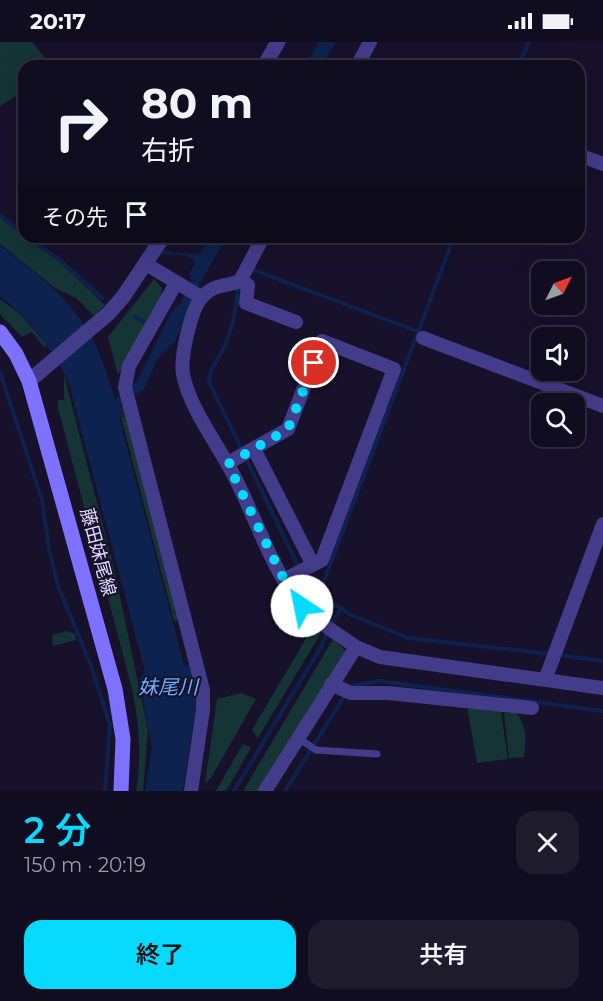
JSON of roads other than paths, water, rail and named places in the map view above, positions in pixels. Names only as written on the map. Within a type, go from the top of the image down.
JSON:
[{"type":"main road","name":"藤田妹尾線","points":[[0,332],[16,354],[29,381],[115,689],[123,739],[121,791]]},
{"type":"street","points":[[268,60],[278,42]]},
{"type":"street","points":[[360,60],[370,42]]},
{"type":"street","points":[[585,157],[603,164]]},
{"type":"street","points":[[29,381],[94,327],[123,297],[159,243]]},
{"type":"street","points":[[191,791],[203,710],[203,690],[124,387],[129,366],[189,291],[222,284],[232,285],[240,281],[260,243]]},
{"type":"street","points":[[146,264],[189,291]]},
{"type":"street","points":[[240,281],[248,285],[246,303],[296,322]]},
{"type":"street","points":[[189,291],[183,374],[196,408],[232,461],[302,606],[356,647],[380,657],[603,688]]},
{"type":"street","points":[[423,338],[603,406]]},
{"type":"street","points":[[232,461],[288,429],[322,341],[394,369],[322,561],[289,577]]},
{"type":"street","points":[[253,450],[311,566]]},
{"type":"street","points":[[545,680],[603,524]]},
{"type":"street","points":[[265,791],[342,689],[356,647]]},
{"type":"street","points":[[342,689],[532,708]]},
{"type":"lane","points":[[303,741],[316,750],[377,754]]},
{"type":"water","points":[[319,42],[336,42],[326,60],[308,60]]},
{"type":"water","name":"妹尾川","points":[[145,243],[149,243],[151,249],[199,255],[206,243],[223,243],[191,300],[175,342],[158,358],[144,389],[120,406],[123,416],[119,417],[184,665],[192,664],[196,707],[183,791],[145,791],[152,748],[139,679],[145,672],[68,380],[39,335],[0,296],[0,245],[41,278],[78,316],[96,346],[115,399],[137,381],[171,313],[181,302],[191,280],[189,274],[196,262],[185,255],[149,254]]},
{"type":"waterway","points":[[522,60],[529,42]]},
{"type":"waterway","points":[[0,215],[18,230]]},
{"type":"waterway","points":[[36,243],[61,261],[102,298]]},
{"type":"waterway","points":[[319,594],[452,243]]},
{"type":"waterway","points":[[254,270],[419,332]]},
{"type":"waterway","points":[[238,290],[230,333],[212,368],[209,382],[299,568]]},
{"type":"waterway","points":[[135,317],[143,321]]},
{"type":"waterway","points":[[0,372],[42,500],[49,549],[58,586],[90,663],[110,725],[105,791]]},
{"type":"waterway","points":[[302,575],[319,594],[351,615],[408,638],[550,654]]},
{"type":"waterway","points":[[330,626],[341,608]]},
{"type":"waterway","points":[[234,791],[321,647],[327,632]]},
{"type":"waterway","points":[[558,655],[603,661]]},
{"type":"waterway","points":[[349,689],[354,685],[380,681],[603,711]]},
{"type":"waterway","points":[[285,791],[345,695]]}]
